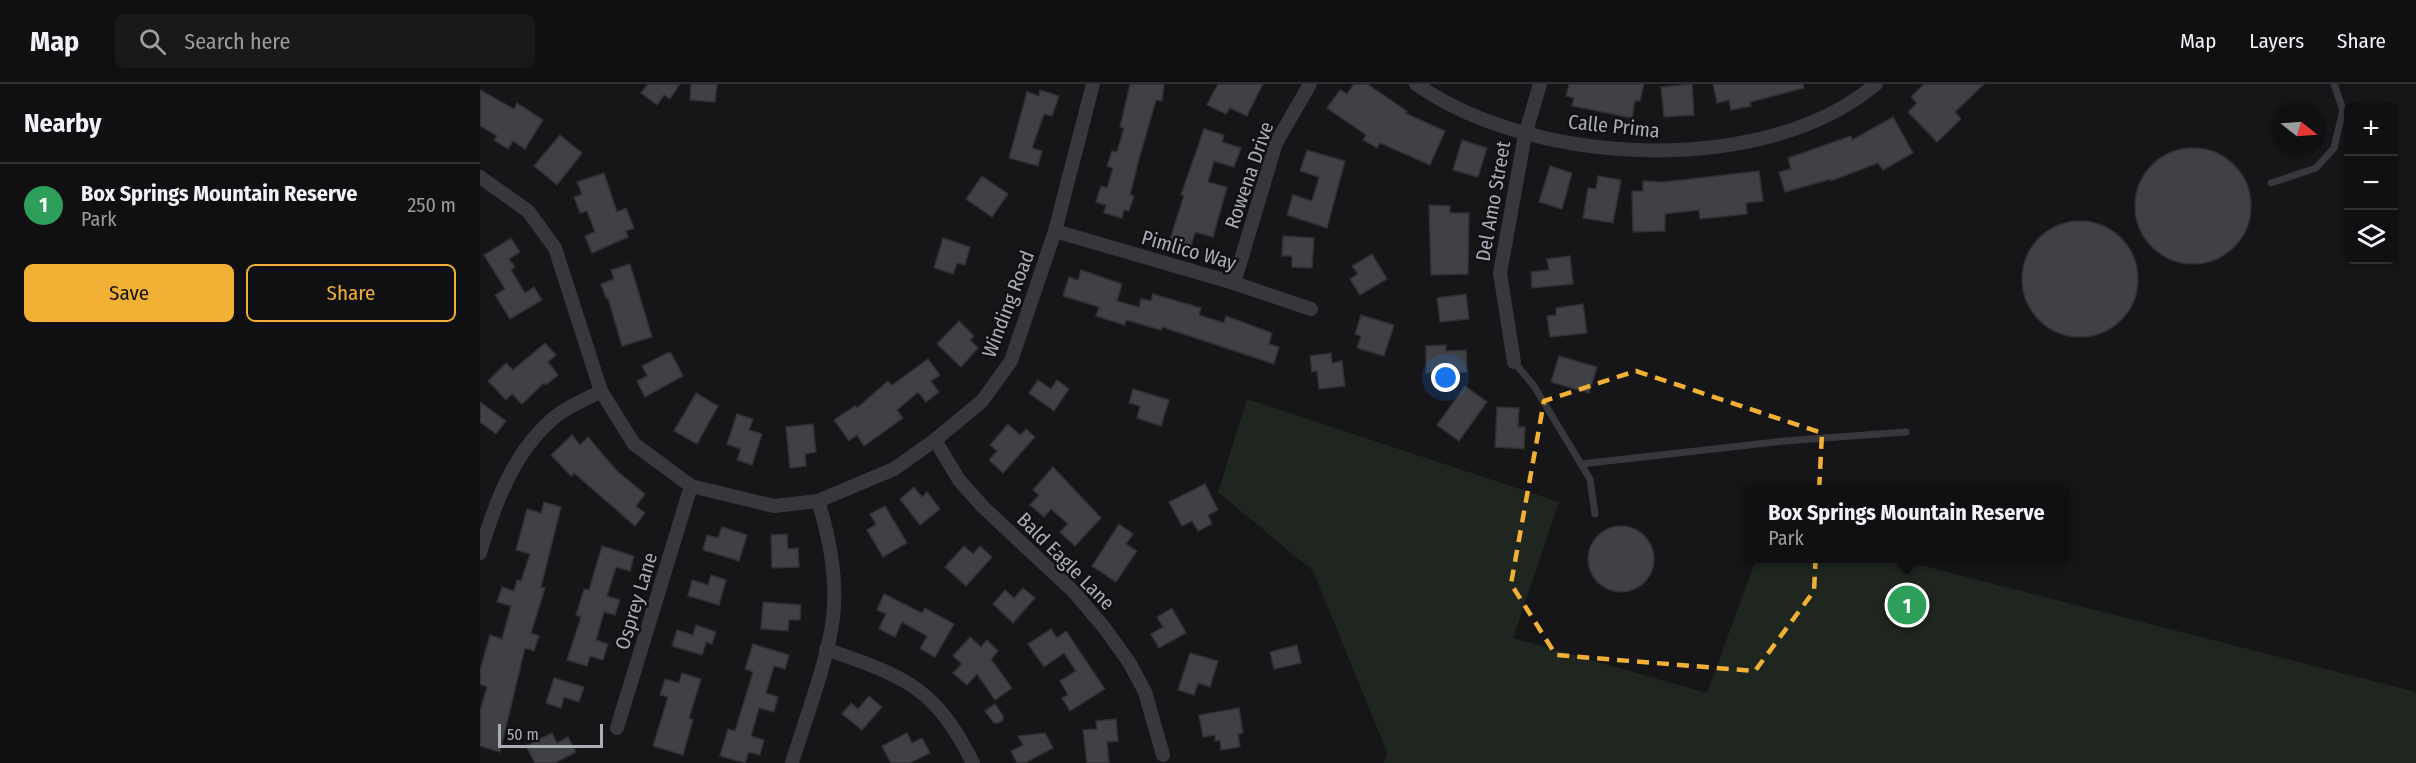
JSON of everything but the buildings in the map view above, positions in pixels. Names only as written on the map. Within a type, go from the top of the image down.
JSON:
[{"type":"street","name":"Winding Road","points":[[480,177],[528,211],[555,248],[601,392],[634,444],[691,486],[774,506],[818,501],[894,469],[936,440],[982,401],[1011,362],[1055,231],[1093,84]]},
{"type":"street","name":"Rowena Drive","points":[[1234,283],[1276,143],[1310,84]]},
{"type":"street","name":"Calle Prima","points":[[1416,84],[1441,102],[1525,135],[1649,152],[1710,149],[1811,125],[1854,102],[1876,84]]},
{"type":"street","name":"Del Amo Street","points":[[1514,362],[1500,273],[1525,135],[1540,84]]},
{"type":"street","name":"Pimlico Way","points":[[1055,231],[1234,283],[1311,309]]},
{"type":"street","points":[[480,553],[490,521],[510,473],[534,438],[557,416],[601,392]]},
{"type":"street","name":"Bald Eagle Lane","points":[[936,440],[959,480],[983,507],[1073,591],[1103,626],[1129,662],[1145,692],[1163,755]]},
{"type":"street","name":"Osprey Lane","points":[[617,728],[691,486]]},
{"type":"street","points":[[792,763],[826,649],[834,609],[834,571],[828,535],[818,501]]},
{"type":"street","points":[[826,649],[879,667],[907,681],[939,706],[961,739],[973,763]]},
{"type":"lane","points":[[2271,183],[2316,168],[2334,148],[2343,110],[2334,84]]},
{"type":"lane","points":[[1514,362],[1534,386],[1590,479],[1595,514]]},
{"type":"lane","points":[[1581,464],[1784,441],[1906,432]]},
{"type":"highlighted area","points":[[1636,371],[1822,433],[1814,591],[1755,671],[1556,655],[1511,584],[1544,401]]},
{"type":"shaded area","points":[[1247,399],[1559,502],[1513,638],[1707,693],[1755,563],[1912,563],[2416,692],[2416,763],[1384,763],[1387,752],[1313,571],[1218,492]]},
{"type":"place","name":"Box Springs Mountain Reserve","points":[[1907,605]]}]
